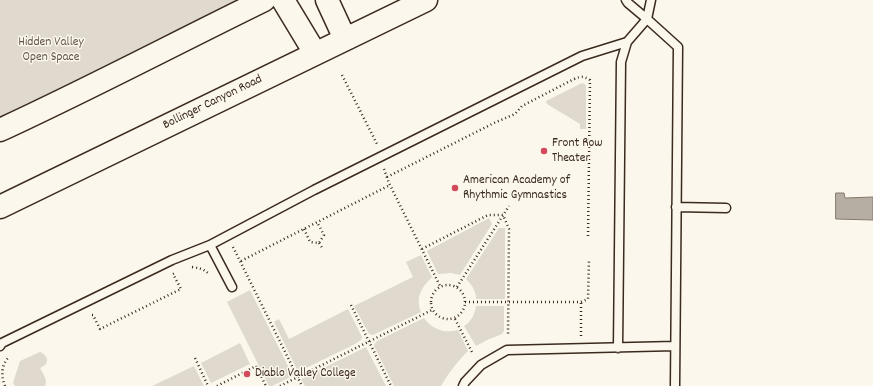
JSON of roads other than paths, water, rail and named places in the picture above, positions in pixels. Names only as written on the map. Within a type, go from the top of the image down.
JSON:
[{"type":"main road","points":[[0,130],[94,86],[180,41],[264,0]]},
{"type":"main road","points":[[283,0],[315,53]]},
{"type":"main road","points":[[327,0],[345,39]]},
{"type":"main road","name":"Bollinger Canyon Road","points":[[0,207],[426,0]]},
{"type":"lane","points":[[626,0],[678,47],[675,386]]},
{"type":"lane","points":[[618,348],[621,62],[627,42],[647,19],[651,0]]},
{"type":"lane","points":[[0,346],[2,343],[166,263],[210,245],[321,186],[582,56],[627,42]]},
{"type":"lane","points":[[676,207],[726,208]]},
{"type":"lane","points":[[210,245],[232,287]]},
{"type":"lane","points":[[463,386],[481,364],[507,350],[675,346]]},
{"type":"place","name":"Front Row Theater","points":[[544,151]]},
{"type":"place","name":"American Academy of Rhythmic Gymnastics","points":[[455,188]]},
{"type":"place","name":"Diablo Valley College","points":[[247,374]]},
{"type":"park label","name":"Hidden Valley Open Space","points":[[51,50]]}]
